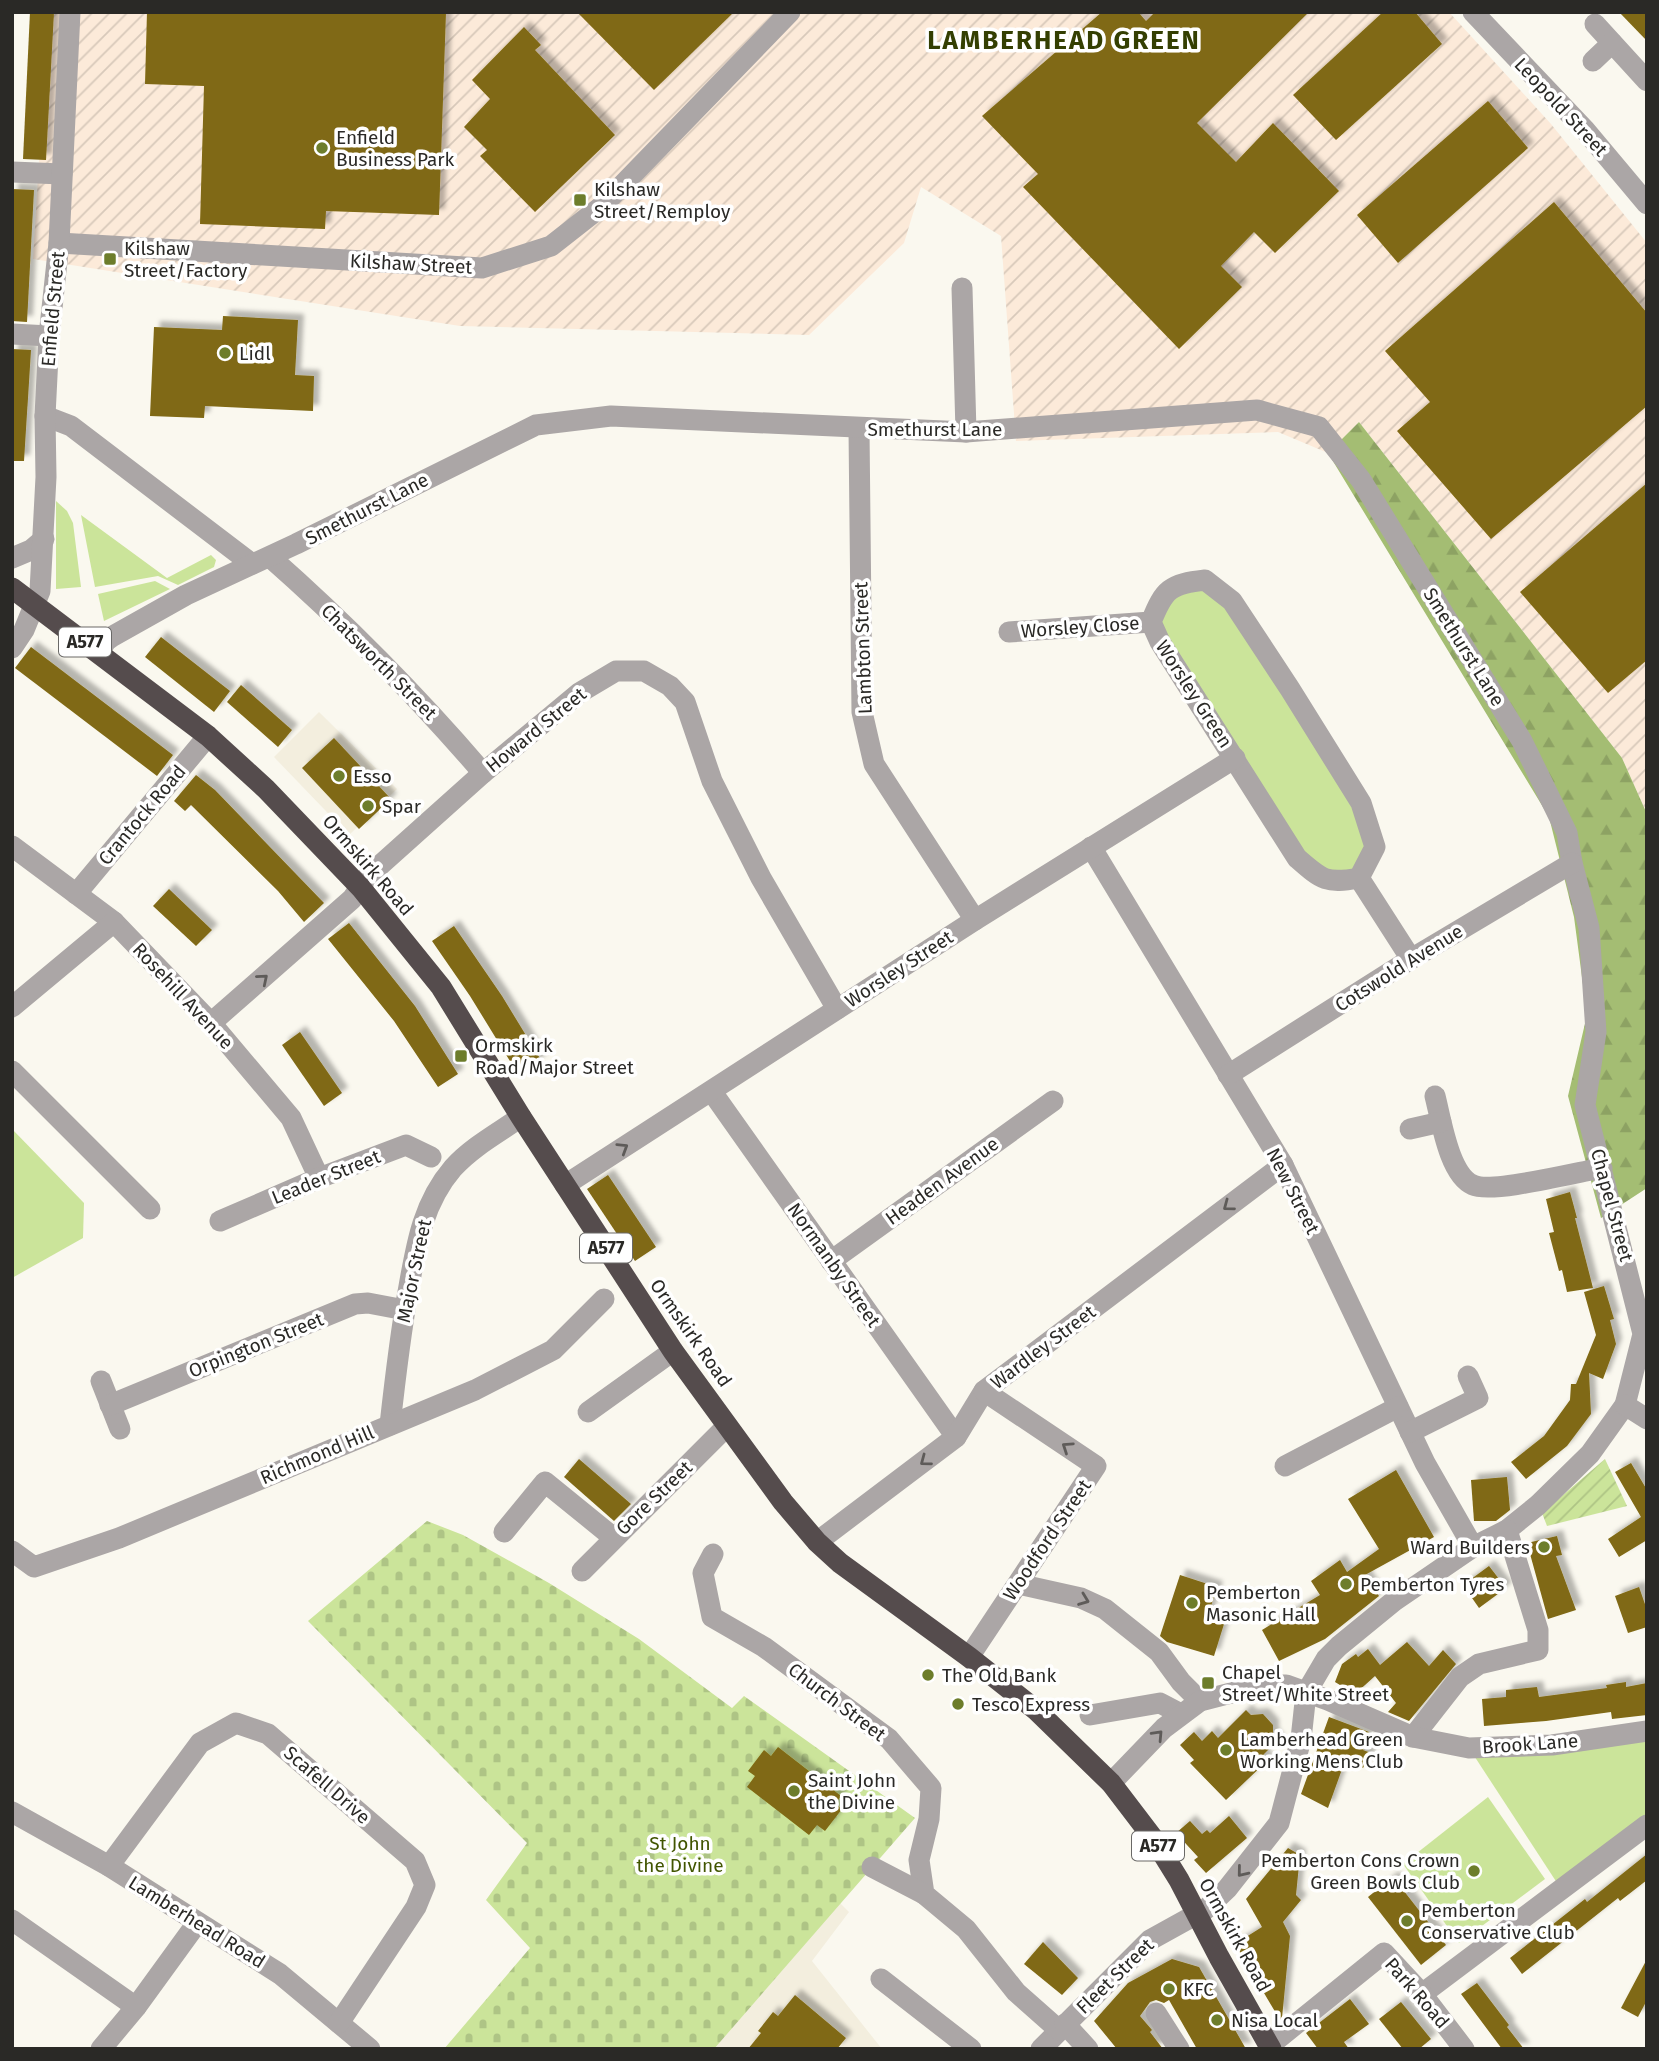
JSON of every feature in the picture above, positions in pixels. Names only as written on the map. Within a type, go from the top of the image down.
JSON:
[{"type":"highway","name":"Ormskirk Road","points":[[12,588],[208,736],[274,796],[361,888],[441,988],[673,1351],[783,1502],[817,1542],[872,1588],[969,1657],[1036,1710],[1111,1783],[1153,1838],[1270,2047]]},
{"type":"street","name":"Enfield Street","points":[[12,648],[24,630],[40,591],[44,539],[49,336],[59,243],[71,12]]},
{"type":"street","name":"Kilshaw Street","points":[[59,243],[482,268],[551,246],[602,206],[790,12]]},
{"type":"street","name":"Leopold Street","points":[[1473,12],[1577,122],[1647,204]]},
{"type":"street","points":[[1595,24],[1647,81]]},
{"type":"street","points":[[1592,61],[1612,43]]},
{"type":"street","points":[[12,172],[62,174]]},
{"type":"street","points":[[962,288],[966,432]]},
{"type":"street","points":[[12,334],[49,336]]},
{"type":"street","name":"Smethurst Lane","points":[[99,652],[113,636],[186,595],[261,561],[536,425],[611,416],[966,432],[1258,410],[1320,427],[1361,480],[1522,741],[1567,833],[1572,863]]},
{"type":"street","name":"Chatsworth Street","points":[[45,416],[71,426],[261,561],[387,666],[483,773]]},
{"type":"street","name":"Lambton Street","points":[[859,429],[862,712],[874,764],[975,920]]},
{"type":"street","points":[[12,558],[31,550],[44,539]]},
{"type":"street","name":"Worsley Green","points":[[1205,580],[1232,601],[1361,803],[1375,847],[1359,878],[1337,883],[1317,876],[1297,858],[1160,642],[1151,622],[1158,603],[1178,583],[1205,580]]},
{"type":"street","name":"Worsley Close","points":[[1009,632],[1151,622]]},
{"type":"street","name":"Howard Street","points":[[211,1023],[343,908],[368,876],[483,773],[579,693],[616,671],[644,671],[670,686],[685,702],[712,781],[761,878],[837,1009]]},
{"type":"street","name":"Crantock Road","points":[[76,894],[208,736]]},
{"type":"street","name":"Worsley Street","points":[[565,1185],[975,920],[1235,758]]},
{"type":"street","name":"Rosehill Avenue","points":[[12,846],[114,922],[211,1023],[291,1118],[319,1178]]},
{"type":"street","name":"New Street","points":[[1091,847],[1283,1165],[1410,1432],[1473,1547]]},
{"type":"street","name":"Cotswold Avenue","points":[[1228,1075],[1411,959],[1572,863]]},
{"type":"street","name":"Chapel Street","points":[[1306,1693],[1316,1673],[1339,1646],[1394,1601],[1473,1547],[1507,1530],[1538,1505],[1590,1454],[1625,1405],[1643,1334],[1639,1279],[1602,1168],[1585,1105],[1596,1032],[1589,928],[1572,863]]},
{"type":"street","points":[[1359,878],[1411,959]]},
{"type":"street","points":[[12,1007],[114,922]]},
{"type":"street","points":[[12,1071],[150,1209]]},
{"type":"street","name":"Normanby Street","points":[[712,1092],[957,1437]]},
{"type":"street","points":[[1434,1096],[1450,1154],[1458,1170],[1472,1185],[1493,1187],[1602,1168]]},
{"type":"street","name":"Headen Avenue","points":[[831,1261],[1053,1101]]},
{"type":"street","name":"Major Street","points":[[390,1424],[417,1238],[430,1202],[453,1169],[475,1147],[521,1117]]},
{"type":"street","points":[[1410,1129],[1441,1122]]},
{"type":"street","name":"Leader Street","points":[[220,1221],[406,1144],[431,1157]]},
{"type":"street","name":"Wardley Street","points":[[817,1542],[957,1437],[984,1391],[1283,1165]]},
{"type":"street","name":"Richmond Hill","points":[[12,1551],[34,1567],[120,1538],[475,1390],[553,1350],[604,1298]]},
{"type":"street","name":"Orpington Street","points":[[110,1405],[355,1304],[368,1303],[405,1310]]},
{"type":"street","points":[[588,1412],[673,1351]]},
{"type":"street","points":[[1410,1432],[1478,1398],[1468,1376]]},
{"type":"street","points":[[101,1381],[120,1429]]},
{"type":"street","name":"Woodford Street","points":[[969,1657],[1096,1466],[984,1391]]},
{"type":"street","points":[[1625,1405],[1647,1419]]},
{"type":"street","points":[[1285,1466],[1398,1407]]},
{"type":"street","name":"Gore Street","points":[[582,1571],[727,1426]]},
{"type":"street","points":[[504,1532],[545,1482],[614,1538]]},
{"type":"street","points":[[1413,1737],[1460,1677],[1479,1664],[1538,1650],[1538,1630],[1507,1530]]},
{"type":"street","name":"Church Street","points":[[713,1554],[703,1573],[712,1617],[764,1647],[889,1740],[931,1788],[929,1819],[919,1860],[924,1894]]},
{"type":"street","points":[[1018,1584],[1081,1598],[1105,1609],[1159,1652],[1181,1682],[1200,1701]]},
{"type":"street","points":[[1111,1783],[1181,1714],[1200,1701],[1262,1685],[1286,1685],[1306,1693]]},
{"type":"street","name":"Brook Lane","points":[[1306,1693],[1413,1737],[1469,1748],[1522,1747],[1647,1731]]},
{"type":"street","name":"Fleet Street","points":[[1041,2049],[1150,1940],[1197,1914],[1227,1889],[1279,1823],[1301,1739],[1306,1693]]},
{"type":"street","points":[[1090,1715],[1160,1703],[1181,1714]]},
{"type":"street","name":"Scafell Drive","points":[[109,1866],[200,1743],[236,1723],[268,1734],[415,1861],[425,1885],[416,1907],[339,2022]]},
{"type":"street","name":"Lamberhead Road","points":[[12,1812],[109,1866],[281,1974],[370,2049]]},
{"type":"street","points":[[1422,1994],[1647,1825]]},
{"type":"street","points":[[872,1867],[924,1894],[965,1929],[1016,1992],[1088,2049]]},
{"type":"street","points":[[12,1920],[136,2007]]},
{"type":"street","points":[[101,2049],[136,2007],[197,1923]]},
{"type":"street","name":"Park Road","points":[[1270,2047],[1384,1953],[1422,1994],[1464,2049]]},
{"type":"street","points":[[881,1979],[971,2049]]},
{"type":"street","points":[[1156,2013],[1180,2049]]},
{"type":"shaded area","points":[[48,12],[1449,12],[1551,124],[1647,243],[1647,814],[1622,758],[1359,422],[1328,453],[1278,432],[1016,441],[1001,236],[921,187],[904,243],[809,335],[460,326],[33,259]]},
{"type":"shaded area","points":[[319,712],[397,789],[349,835],[274,757]]},
{"type":"shaded area","points":[[840,1903],[849,1912],[812,1961],[882,2049],[714,2049]]},
{"type":"green space","points":[[1359,422],[1622,758],[1647,814],[1647,1188],[1601,1218],[1568,1096],[1587,1015],[1574,917],[1549,817],[1328,453]]},
{"type":"green space","points":[[56,501],[67,511],[73,523],[81,587],[56,589]]},
{"type":"green space","points":[[81,515],[167,578],[211,555],[216,560],[214,567],[178,585],[158,576],[95,587]]},
{"type":"green space","points":[[1205,580],[1232,601],[1375,847],[1359,878],[1317,876],[1160,642],[1158,602]]},
{"type":"green space","points":[[155,581],[170,589],[104,621],[98,594]]},
{"type":"green space","points":[[12,1129],[84,1203],[83,1238],[12,1278]]},
{"type":"green space","points":[[1605,1459],[1627,1506],[1547,1526],[1542,1513]]},
{"type":"green space","name":"St John the Divine","points":[[427,1521],[463,1535],[549,1583],[639,1639],[732,1708],[744,1696],[915,1818],[714,2049],[444,2049],[530,1948],[486,1900],[527,1843],[308,1621]]},
{"type":"green space","points":[[1647,1730],[1647,1825],[1561,1889],[1469,1748]]},
{"type":"green space","name":"Pemberton Cons Crown Green Bowls Club","points":[[1488,1797],[1545,1879],[1459,1943],[1403,1864]]},
{"type":"building","points":[[30,12],[54,12],[46,160],[23,159]]},
{"type":"building","name":"Enfield Business Park","points":[[147,12],[446,12],[439,215],[326,211],[325,229],[200,224],[204,86],[145,84]]},
{"type":"building","points":[[577,12],[734,12],[654,90]]},
{"type":"building","points":[[1102,12],[1138,12],[1146,21],[1155,12],[1309,12],[1197,123],[1236,162],[1273,123],[1339,191],[1275,253],[1254,232],[1221,266],[1242,287],[1179,349],[1023,187],[1038,174],[982,116]]},
{"type":"building","points":[[1383,12],[1415,12],[1442,44],[1336,140],[1293,95]]},
{"type":"building","points":[[1619,12],[1647,12],[1647,41]]},
{"type":"building","points":[[524,27],[541,45],[535,50],[615,135],[535,212],[480,156],[487,150],[464,127],[490,99],[472,80]]},
{"type":"building","points":[[1488,101],[1528,148],[1398,263],[1357,215]]},
{"type":"building","points":[[12,189],[34,190],[27,322],[12,321]]},
{"type":"building","points":[[1554,202],[1647,313],[1647,406],[1491,539],[1397,431],[1430,402],[1385,351]]},
{"type":"building","name":"Lidl","points":[[223,316],[298,320],[295,375],[314,376],[313,411],[205,406],[204,418],[150,416],[154,327],[222,330]]},
{"type":"building","points":[[12,349],[31,350],[24,461],[12,461]]},
{"type":"building","points":[[1647,483],[1647,660],[1608,693],[1520,592]]},
{"type":"building","points":[[161,637],[230,691],[214,712],[145,657]]},
{"type":"building","points":[[31,647],[173,755],[157,776],[15,668]]},
{"type":"building","points":[[241,685],[292,730],[278,747],[227,702]]},
{"type":"building","name":"Esso","points":[[334,738],[391,799],[359,829],[302,768]]},
{"type":"building","points":[[196,775],[215,790],[324,903],[304,922],[278,891],[191,805],[185,811],[174,801]]},
{"type":"building","points":[[169,889],[212,930],[196,946],[153,906]]},
{"type":"building","points":[[349,923],[415,1006],[458,1074],[438,1087],[394,1021],[328,939]]},
{"type":"building","points":[[454,926],[502,996],[541,1060],[518,1074],[432,941]]},
{"type":"building","points":[[300,1032],[342,1093],[324,1106],[282,1045]]},
{"type":"building","points":[[608,1175],[656,1247],[635,1261],[587,1189]]},
{"type":"building","points":[[1570,1192],[1593,1288],[1567,1292],[1549,1233],[1554,1232],[1546,1199]]},
{"type":"building","points":[[1604,1286],[1614,1319],[1610,1320],[1616,1344],[1603,1379],[1589,1373],[1591,1414],[1567,1446],[1526,1479],[1511,1462],[1544,1436],[1570,1400],[1571,1384],[1576,1384],[1596,1335],[1584,1292]]},
{"type":"building","points":[[579,1459],[631,1504],[614,1521],[564,1477]]},
{"type":"building","points":[[1631,1463],[1647,1490],[1647,1540],[1619,1557],[1608,1539],[1641,1517],[1615,1472]]},
{"type":"building","points":[[1396,1470],[1434,1537],[1365,1575],[1379,1596],[1325,1639],[1279,1661],[1262,1630],[1320,1595],[1311,1581],[1340,1560],[1347,1572],[1379,1549],[1348,1499]]},
{"type":"building","points":[[1507,1477],[1510,1510],[1496,1521],[1474,1521],[1471,1480]]},
{"type":"building","points":[[1557,1536],[1562,1555],[1556,1556],[1576,1610],[1548,1619],[1527,1543]]},
{"type":"building","points":[[1489,1566],[1506,1588],[1479,1608],[1463,1585]]},
{"type":"building","name":"Pemberton Masonic Hall","points":[[1180,1575],[1217,1587],[1207,1619],[1224,1624],[1214,1656],[1167,1642],[1160,1636]]},
{"type":"building","points":[[1639,1587],[1647,1610],[1647,1627],[1628,1633],[1615,1596]]},
{"type":"building","points":[[1407,1642],[1429,1666],[1443,1650],[1456,1664],[1409,1721],[1388,1712],[1396,1703],[1375,1676],[1355,1694],[1335,1682],[1342,1664],[1356,1654],[1358,1657],[1368,1649],[1380,1665]]},
{"type":"building","points":[[1626,1682],[1626,1687],[1647,1683],[1647,1715],[1612,1719],[1611,1712],[1484,1726],[1482,1699],[1506,1697],[1506,1690],[1537,1687],[1539,1697],[1607,1688],[1606,1685]]},
{"type":"building","name":"Lamberhead Green Working Mens Club","points":[[1246,1710],[1251,1715],[1263,1714],[1273,1725],[1273,1734],[1278,1740],[1263,1755],[1268,1760],[1226,1800],[1190,1763],[1194,1760],[1180,1745],[1194,1732],[1202,1741],[1212,1731],[1218,1738]]},
{"type":"building","points":[[1329,1717],[1369,1732],[1363,1750],[1371,1753],[1363,1768],[1345,1761],[1328,1808],[1301,1794]]},
{"type":"building","name":"Saint John the Divine","points":[[778,1747],[841,1796],[835,1804],[842,1809],[825,1831],[817,1825],[809,1835],[747,1787],[755,1776],[748,1771],[764,1750],[771,1756]]},
{"type":"building","points":[[1229,1816],[1247,1838],[1206,1873],[1194,1860],[1198,1857],[1176,1833],[1190,1821],[1202,1834],[1207,1830],[1210,1833]]},
{"type":"building","points":[[1288,1848],[1300,1855],[1296,1895],[1301,1900],[1283,1922],[1290,1936],[1280,2020],[1235,1944],[1262,1927],[1246,1899]]},
{"type":"building","points":[[1647,1854],[1647,1880],[1620,1901],[1618,1898],[1522,1974],[1510,1958]]},
{"type":"building","name":"Pemberton Conservative Club","points":[[1393,1877],[1446,1945],[1421,1965],[1368,1897]]},
{"type":"building","points":[[1043,1942],[1078,1978],[1062,1995],[1024,1964]]},
{"type":"building","points":[[1172,1959],[1199,1967],[1246,2049],[1197,2049],[1169,2000],[1164,2003],[1156,2000],[1150,2002],[1140,2016],[1163,2049],[1117,2049],[1094,2021],[1128,1983]]},
{"type":"building","points":[[1647,1959],[1647,2000],[1638,2017],[1621,2008]]},
{"type":"building","points":[[1477,1983],[1524,2049],[1502,2049],[1461,1994]]},
{"type":"building","points":[[795,1995],[846,2038],[837,2049],[748,2049],[773,2012],[778,2016]]},
{"type":"building","points":[[1350,1999],[1369,2024],[1344,2042],[1349,2049],[1318,2049],[1306,2033]]},
{"type":"building","points":[[1401,2002],[1431,2039],[1419,2049],[1403,2049],[1379,2019]]},
{"type":"place","name":"Enfield Business Park","points":[[322,148]]},
{"type":"place","name":"Kilshaw Street/Remploy","points":[[580,200]]},
{"type":"place","name":"Kilshaw Street/Factory","points":[[110,259]]},
{"type":"place","name":"Lidl","points":[[225,353]]},
{"type":"place","name":"Esso","points":[[339,776]]},
{"type":"place","name":"Spar","points":[[368,806]]},
{"type":"place","name":"Ormskirk Road/Major Street","points":[[461,1056]]},
{"type":"place","name":"Ward Builders","points":[[1544,1547]]},
{"type":"place","name":"Pemberton Tyres","points":[[1346,1584]]},
{"type":"place","name":"Pemberton Masonic Hall","points":[[1192,1603]]},
{"type":"place","name":"The Old Bank","points":[[928,1675]]},
{"type":"place","name":"Chapel Street/White Street","points":[[1208,1683]]},
{"type":"place","name":"Tesco Express","points":[[958,1704]]},
{"type":"place","name":"Lamberhead Green Working Mens Club","points":[[1226,1750]]},
{"type":"place","name":"Saint John the Divine","points":[[794,1791]]},
{"type":"place","name":"Pemberton Cons Crown Green Bowls Club","points":[[1474,1871]]},
{"type":"place","name":"Pemberton Conservative Club","points":[[1407,1921]]},
{"type":"place","name":"KFC","points":[[1169,1989]]},
{"type":"place","name":"Nisa Local","points":[[1217,2020]]},
{"type":"district","name":"LAMBERHEAD GREEN","points":[[1064,40]]}]
